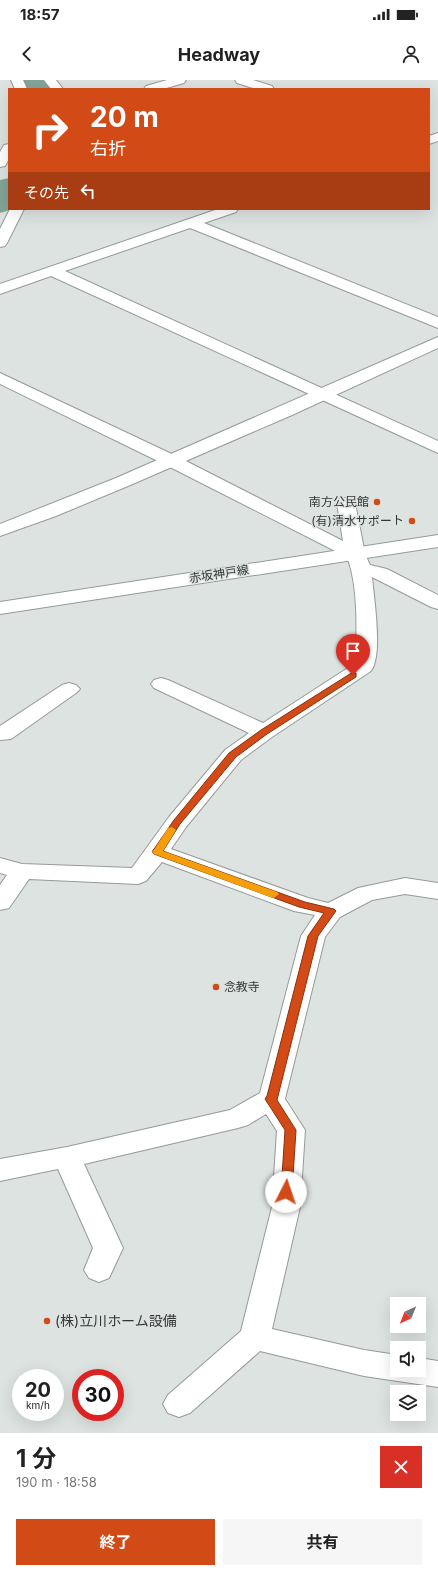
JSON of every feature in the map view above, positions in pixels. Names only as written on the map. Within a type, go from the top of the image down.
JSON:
[{"type":"street","points":[[50,80],[56,88]]},
{"type":"street","points":[[153,88],[180,80]]},
{"type":"street","points":[[241,80],[265,88]]},
{"type":"street","points":[[0,163],[6,148]]},
{"type":"street","points":[[0,243],[16,210]]},
{"type":"street","points":[[0,289],[228,210]]},
{"type":"street","points":[[191,223],[438,323]]},
{"type":"street","points":[[52,271],[438,448]]},
{"type":"street","points":[[0,530],[51,512],[172,461],[323,395],[438,342]]},
{"type":"street","points":[[0,378],[172,461],[358,562],[438,603]]},
{"type":"street","points":[[0,865],[22,871],[138,876],[157,852],[177,822],[233,755],[264,732],[364,667],[367,643],[358,562],[346,503]]},
{"type":"street","name":"赤坂神戸線","points":[[0,608],[358,562],[438,541]]},
{"type":"street","points":[[161,684],[264,732]]},
{"type":"street","points":[[1,735],[69,689]]},
{"type":"street","points":[[157,852],[303,905],[331,911]]},
{"type":"street","points":[[0,902],[22,871]]},
{"type":"street","points":[[0,1170],[67,1157],[238,1118],[272,1098],[313,936],[331,911],[366,893],[405,886],[438,891]]},
{"type":"street","points":[[179,1404],[255,1337],[286,1207],[291,1130],[270,1099]]},
{"type":"street","points":[[67,1157],[108,1248],[99,1270]]},
{"type":"street","points":[[255,1337],[364,1363],[390,1367]]},
{"type":"street","points":[[426,1372],[438,1374]]},
{"type":"waterway","points":[[37,80],[41,88]]},
{"type":"waterway","points":[[0,202],[8,190]]},
{"type":"slow traffic","points":[[172,830],[157,852],[274,894]]},
{"type":"place","name":"南方公民館","points":[[377,502]]},
{"type":"place","name":"(有)清水サポート","points":[[412,521]]},
{"type":"place","name":"念教寺","points":[[216,987]]},
{"type":"place","name":"(株)立川ホーム設備","points":[[47,1321]]},
{"type":"route","points":[[286,1192],[291,1130],[270,1099],[272,1098],[313,936],[331,911],[303,905],[157,852],[177,822],[233,755],[264,732],[353,675]]}]
